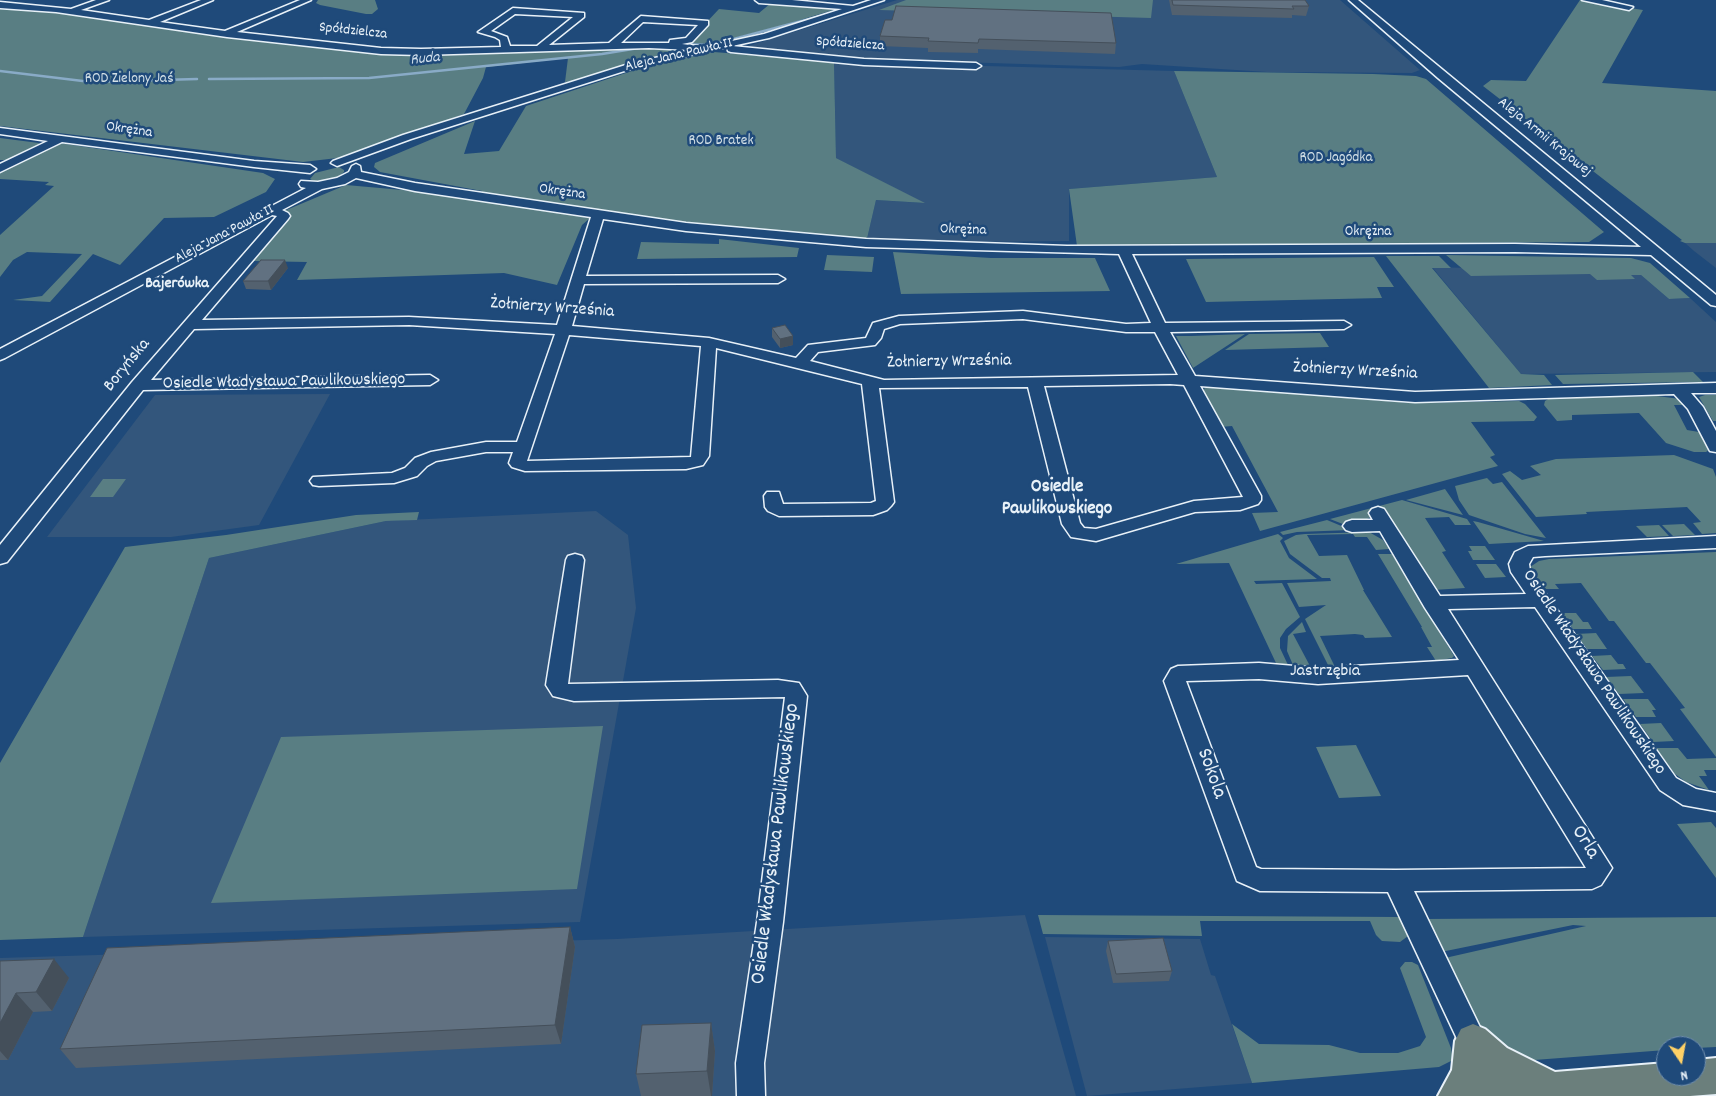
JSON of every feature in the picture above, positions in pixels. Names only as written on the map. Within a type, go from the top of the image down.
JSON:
[{"type":"main road","points":[[1473,1041],[1494,1060],[1524,1077],[1556,1090]]},
{"type":"main road","points":[[1456,1096],[1469,1076],[1473,1041]]},
{"type":"main road","points":[[1498,1095],[1716,1076]]},
{"type":"street","points":[[69,11],[105,0]]},
{"type":"street","points":[[150,23],[209,0]]},
{"type":"street","points":[[227,34],[307,0]]},
{"type":"street","points":[[759,0],[842,5],[855,8]]},
{"type":"street","name":"Aleja Jana Pawła II","points":[[337,163],[478,114],[634,65],[723,46],[880,0]]},
{"type":"street","name":"Aleja Armii Krajowej","points":[[1353,0],[1715,302]]},
{"type":"street","points":[[1586,0],[1629,7]]},
{"type":"street","name":"Spółdzielcza","points":[[0,5],[69,11],[227,34],[400,52],[611,46],[669,46],[705,50]]},
{"type":"street","points":[[506,50],[504,39],[498,35],[483,32],[513,11],[581,15],[539,49]]},
{"type":"street","points":[[611,46],[641,19],[705,23],[689,40],[671,42],[669,46]]},
{"type":"street","name":"Spółdzielcza","points":[[723,46],[739,50],[844,60],[976,66]]},
{"type":"street","name":"Aleja Jana Pawła II","points":[[0,355],[318,186],[341,181],[369,160],[478,114]]},
{"type":"street","name":"Okrężna","points":[[0,131],[254,164],[310,169]]},
{"type":"street","points":[[0,168],[62,138]]},
{"type":"street","points":[[310,169],[337,163]]},
{"type":"street","name":"Okrężna","points":[[337,163],[356,171],[414,187]]},
{"type":"street","name":"Okrężna","points":[[254,164],[318,186]]},
{"type":"street","name":"Aleja Jana Pawła II","points":[[0,342],[273,199],[310,169]]},
{"type":"street","name":"Okrężna","points":[[341,181],[414,187],[686,228],[866,244],[984,249],[1124,250],[1651,248]]},
{"type":"street","name":"Boryńska","points":[[0,558],[138,385],[284,216],[270,211]]},
{"type":"street","points":[[598,214],[563,331],[518,464],[525,466],[686,464],[696,462],[700,456],[710,342]]},
{"type":"street","points":[[1606,247],[1624,238],[1624,229],[1616,218]]},
{"type":"street","points":[[1606,247],[1651,259],[1683,275]]},
{"type":"street","points":[[1035,382],[1071,524],[1078,533],[1096,535],[1194,507],[1240,504],[1252,500],[1252,496],[1160,327],[1124,250]]},
{"type":"street","points":[[578,280],[778,279]]},
{"type":"street","points":[[799,364],[812,348],[870,342],[874,338],[878,326],[899,320],[1023,315],[1104,326],[1344,325]]},
{"type":"street","name":"Żołnierzy Września","points":[[188,325],[409,321],[481,324],[680,338],[710,342],[884,385],[1152,379],[1416,397],[1716,388]]},
{"type":"street","name":"Osiedle Władysława Pawlikowskiego","points":[[138,385],[430,380]]},
{"type":"street","points":[[774,496],[774,507],[778,510],[873,509],[882,506],[885,502],[870,383]]},
{"type":"street","points":[[1678,389],[1695,407],[1716,448]]},
{"type":"street","points":[[318,481],[394,478],[412,472],[421,462],[431,457],[486,447],[523,447]]},
{"type":"street","name":"Orla","points":[[1246,874],[1260,880],[1396,881],[1592,878],[1600,868],[1505,715],[1432,604],[1381,519],[1352,526]]},
{"type":"street","name":"Osiedle Władysława Pawlikowskiego","points":[[1716,542],[1545,550],[1528,552],[1522,556],[1520,564],[1521,572],[1668,784],[1692,798],[1716,802]]},
{"type":"street","name":"Osiedle Władysława Pawlikowskiego","points":[[575,560],[557,685],[561,690],[574,693],[778,688],[791,689],[796,696],[772,907],[750,1063],[740,1096]]},
{"type":"street","points":[[1432,604],[1541,600]]},
{"type":"street","name":"Jastrzębia","points":[[1178,674],[1260,671],[1318,676],[1472,667]]},
{"type":"street","name":"Sokola","points":[[1178,674],[1176,681],[1246,874]]},
{"type":"street","points":[[1396,881],[1498,1095]]},
{"type":"street","name":"Osiedle Władysława Pawlikowskiego","points":[[750,1063],[751,1096]]},
{"type":"shaded area","points":[[897,0],[1340,0],[1420,70],[1412,73],[1267,72],[1142,64],[1119,67],[861,59],[742,48]]},
{"type":"shaded area","points":[[834,62],[1174,71],[1217,177],[1069,189],[1069,241],[866,243],[876,200],[923,203],[836,158]]},
{"type":"shaded area","points":[[1685,243],[1716,243],[1716,268],[1694,251]]},
{"type":"shaded area","points":[[1432,267],[1581,271],[1641,275],[1669,299],[1690,298],[1716,322],[1716,372],[1521,374]]},
{"type":"shaded area","points":[[330,394],[259,525],[171,537],[47,537],[155,395]]},
{"type":"shaded area","points":[[596,511],[628,535],[636,608],[580,922],[83,937],[209,558],[386,521]]},
{"type":"shaded area","points":[[1025,915],[1076,1096],[0,1096],[0,958],[617,939]]},
{"type":"shaded area","points":[[1045,937],[1200,939],[1211,975],[1215,976],[1252,1083],[1087,1096]]},
{"type":"green space","points":[[318,0],[375,0],[378,9],[372,14],[366,14],[320,5],[316,3]]},
{"type":"green space","points":[[906,0],[1153,0],[1151,18],[879,10]]},
{"type":"green space","points":[[1580,0],[1643,10],[1602,83],[1716,91],[1716,243],[1685,243],[1680,241],[1682,240],[1483,86],[1491,80],[1526,81]]},
{"type":"green space","points":[[771,3],[843,7],[784,25],[710,44],[687,43],[719,9],[759,13]]},
{"type":"green space","name":"ROD Zielony Jaś","points":[[0,7],[148,20],[384,52],[648,46],[687,49],[582,80],[565,82],[568,58],[486,67],[483,78],[464,114],[346,157],[303,162],[0,126]]},
{"type":"green space","name":"ROD Bratek","points":[[714,52],[834,62],[836,158],[925,203],[876,200],[866,243],[686,227],[478,197],[482,191],[380,172],[374,167],[375,163],[475,121],[464,154],[499,151],[526,106],[644,67]]},
{"type":"green space","name":"ROD Jagódka","points":[[1174,71],[1373,74],[1416,76],[1426,79],[1604,232],[1589,242],[1077,246],[1069,189],[1217,177]]},
{"type":"green space","points":[[0,138],[39,143],[38,147],[7,160],[0,160]]},
{"type":"green space","points":[[59,143],[263,173],[275,179],[266,192],[214,217],[164,218],[120,265],[93,254],[50,302],[13,300],[42,296],[82,254],[27,252],[13,260],[0,277],[0,235],[54,186],[45,185],[49,182],[0,179],[0,171]]},
{"type":"green space","points":[[339,167],[344,172],[338,177],[315,182],[310,179],[315,173]]},
{"type":"green space","points":[[346,185],[414,191],[590,218],[582,225],[557,285],[504,273],[297,280],[307,262],[253,261],[289,216],[284,211]]},
{"type":"green space","points":[[719,239],[799,248],[797,257],[637,259],[641,242],[719,244]]},
{"type":"green space","points":[[893,252],[991,258],[1095,258],[1110,291],[901,294]]},
{"type":"green space","points":[[827,255],[874,257],[872,272],[824,270]]},
{"type":"green space","points":[[1446,255],[1631,258],[1650,263],[1690,298],[1669,299],[1641,275],[1631,275],[1635,279],[1597,280],[1590,274],[1471,276]]},
{"type":"green space","points":[[1386,256],[1439,256],[1451,268],[1432,268],[1521,374],[1544,375],[1552,385],[1489,388]]},
{"type":"green space","points":[[1374,257],[1394,287],[1377,287],[1382,298],[1206,302],[1186,259]]},
{"type":"green space","points":[[1320,333],[1329,347],[1225,350],[1249,334]]},
{"type":"green space","points":[[1245,334],[1193,368],[1176,336],[1191,336]]},
{"type":"green space","points":[[1693,372],[1703,382],[1563,384],[1555,375]]},
{"type":"green space","points":[[1205,387],[1412,403],[1519,401],[1525,404],[1537,417],[1534,421],[1471,422],[1495,455],[1490,457],[1498,466],[1260,531],[1252,513],[1278,512],[1232,426],[1220,427],[1203,393]]},
{"type":"green space","points":[[1716,395],[1716,421],[1713,421],[1699,397]]},
{"type":"green space","points":[[1657,396],[1680,399],[1685,405],[1674,405],[1687,430],[1699,432],[1710,449],[1706,452],[1694,452],[1666,443],[1639,413],[1572,415],[1572,420],[1557,421],[1544,405],[1545,401],[1550,398]]},
{"type":"green space","points":[[1674,455],[1713,469],[1716,477],[1716,533],[1702,534],[1693,523],[1701,522],[1687,507],[1586,512],[1587,514],[1536,517],[1502,474],[1510,471],[1522,480],[1541,475],[1530,466],[1556,459]]},
{"type":"green space","points":[[1487,478],[1493,484],[1502,482],[1546,538],[1525,534],[1469,515],[1459,500],[1455,486]]},
{"type":"green space","points":[[103,479],[126,479],[113,497],[90,497]]},
{"type":"green space","points":[[1445,489],[1463,515],[1406,500]]},
{"type":"green space","points":[[1402,500],[1467,519],[1471,525],[1455,525],[1449,517],[1425,518],[1446,551],[1442,552],[1465,588],[1433,590],[1382,508],[1372,510],[1371,517],[1367,519],[1345,522],[1348,526],[1330,519]]},
{"type":"green space","points":[[419,512],[417,520],[386,521],[209,558],[83,937],[0,940],[0,763],[125,547],[226,535],[356,515]]},
{"type":"green space","points":[[1327,520],[1351,530],[1297,532],[1283,535],[1280,532]]},
{"type":"green space","points":[[1473,521],[1478,522],[1544,541],[1489,544]]},
{"type":"green space","points":[[1684,524],[1695,535],[1673,536],[1662,525]]},
{"type":"green space","points":[[1659,525],[1669,536],[1647,537],[1636,526]]},
{"type":"green space","points":[[1369,532],[1383,540],[1389,549],[1376,550],[1367,537],[1355,537],[1353,534],[1307,535],[1319,556],[1347,555],[1363,590],[1392,637],[1365,638],[1363,635],[1355,634],[1320,636],[1334,665],[1328,665],[1305,619],[1326,605],[1299,607],[1287,583],[1331,581],[1330,578],[1322,578],[1290,554],[1284,541],[1296,535],[1305,534]]},
{"type":"green space","points":[[1278,534],[1283,538],[1280,541],[1289,558],[1317,579],[1254,581],[1256,584],[1282,583],[1300,617],[1286,629],[1280,638],[1280,648],[1288,665],[1276,663],[1229,563],[1176,564]]},
{"type":"green space","points":[[1469,546],[1485,546],[1495,560],[1473,560],[1468,551],[1472,551]]},
{"type":"green space","points":[[1716,552],[1716,757],[1680,709],[1685,708],[1650,663],[1646,663],[1614,621],[1609,621],[1581,583],[1555,584],[1559,589],[1543,589],[1530,567],[1539,561],[1549,559]]},
{"type":"green space","points":[[1378,554],[1392,554],[1454,656],[1452,658],[1436,661],[1427,647],[1432,647],[1422,627]]},
{"type":"green space","points":[[1476,564],[1496,564],[1506,577],[1485,578]]},
{"type":"green space","points":[[1562,613],[1576,613],[1583,622],[1588,622],[1592,629],[1573,629]]},
{"type":"green space","points":[[1302,622],[1306,632],[1293,634],[1310,666],[1293,665],[1287,651],[1288,636]]},
{"type":"green space","points":[[1596,633],[1607,649],[1587,649],[1576,634]]},
{"type":"green space","points":[[1611,655],[1618,664],[1623,664],[1626,669],[1603,670],[1592,656]]},
{"type":"green space","points":[[1631,676],[1644,693],[1619,694],[1606,677]]},
{"type":"green space","points":[[1623,699],[1648,699],[1656,710],[1652,710],[1656,717],[1636,717]]},
{"type":"green space","points":[[1661,723],[1674,741],[1653,742],[1640,724]]},
{"type":"green space","points":[[603,726],[577,889],[211,903],[281,737]]},
{"type":"green space","points":[[1356,745],[1381,796],[1339,798],[1316,747]]},
{"type":"green space","points":[[1656,748],[1678,748],[1687,759],[1716,758],[1716,770],[1704,770],[1707,776],[1699,776],[1709,790],[1686,782],[1675,774]]},
{"type":"green space","points":[[1711,822],[1716,828],[1716,878],[1677,824]]},
{"type":"green space","points":[[1038,915],[1399,917],[1408,936],[1400,942],[1382,941],[1376,935],[1370,921],[1200,921],[1202,936],[1043,934]]},
{"type":"green space","points":[[1716,917],[1716,1047],[1706,1048],[1706,1036],[1656,1036],[1656,1051],[1521,1061],[1484,1037],[1445,958],[1586,926],[1573,925],[1441,952],[1424,919]]},
{"type":"green space","points":[[1405,962],[1412,962],[1418,965],[1451,1048],[1453,1060],[1439,1067],[1252,1083],[1232,1024],[1259,1044],[1329,1045],[1360,1053],[1398,1053],[1420,1046],[1426,1037],[1400,968]]},
{"type":"building","points":[[1172,0],[1305,0],[1309,6],[1292,6],[1294,9],[1173,5]]},
{"type":"building","points":[[896,6],[1111,13],[1116,43],[979,39],[978,43],[928,41],[929,38],[880,36],[885,20],[892,20]]},
{"type":"building","points":[[261,260],[285,260],[268,281],[243,281]]},
{"type":"building","points":[[785,325],[793,336],[780,339],[772,328]]},
{"type":"building","points":[[570,927],[555,1025],[60,1049],[107,948]]},
{"type":"building","points":[[1163,938],[1172,971],[1116,974],[1108,941]]},
{"type":"building","points":[[54,959],[36,992],[16,993],[0,1023],[0,961]]},
{"type":"building","points":[[711,1023],[707,1071],[636,1074],[642,1025]]},
{"type":"waterway","points":[[854,6],[871,0]]},
{"type":"waterway","points":[[680,44],[711,45],[828,14]]},
{"type":"waterway","name":"Ruda","points":[[209,79],[369,78],[602,54],[645,47]]},
{"type":"waterway","name":"Ruda","points":[[0,71],[91,82],[197,79]]},
{"type":"district","name":"Bajerówka","points":[[177,285]]},
{"type":"district","name":"Osiedle Pawlikowskiego","points":[[1057,499]]}]
